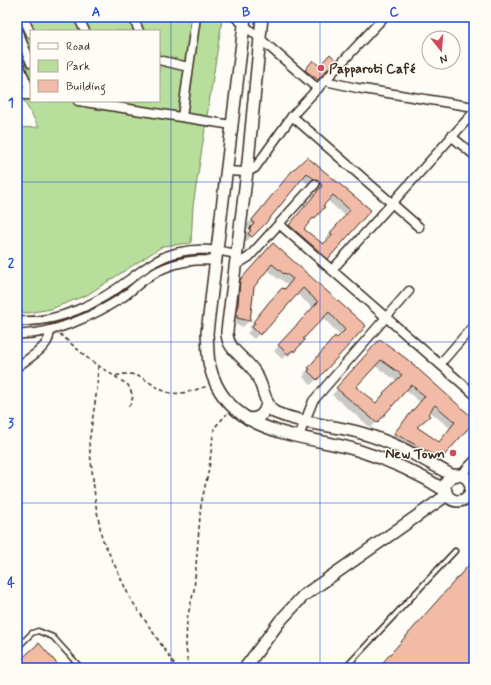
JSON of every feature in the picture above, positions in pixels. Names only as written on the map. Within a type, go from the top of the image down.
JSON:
[{"type":"street","points":[[23,17],[30,32]]},
{"type":"street","points":[[78,17],[84,30]]},
{"type":"street","points":[[133,17],[139,30]]},
{"type":"street","points":[[182,117],[196,17]]},
{"type":"street","points":[[248,419],[255,419],[261,416],[266,410],[267,403],[264,390],[259,377],[251,366],[230,347],[227,337],[247,172],[262,17]]},
{"type":"street","points":[[226,171],[252,171],[292,116],[384,17]]},
{"type":"street","points":[[241,19],[259,38],[318,89]]},
{"type":"street","points":[[241,19],[232,125],[207,334],[210,366],[216,382],[222,393],[234,408],[248,419],[266,428],[356,450],[393,462],[446,493],[455,500],[469,501],[472,486],[465,477],[457,476],[391,443],[361,433],[304,421],[274,412],[267,403]]},
{"type":"street","points":[[17,30],[30,61]]},
{"type":"street","points":[[17,60],[30,92]]},
{"type":"street","points":[[160,60],[188,67]]},
{"type":"street","points":[[325,81],[357,88],[471,106],[474,98]]},
{"type":"street","points":[[17,83],[24,95],[30,94]]},
{"type":"street","points":[[84,102],[232,125]]},
{"type":"street","points":[[332,270],[474,112]]},
{"type":"street","points":[[292,116],[391,205],[419,227]]},
{"type":"street","points":[[451,136],[474,155]]},
{"type":"street","points":[[17,321],[46,320],[72,312],[118,287],[152,262],[170,254],[196,249],[217,256],[237,259],[249,258],[315,184]]},
{"type":"street","points":[[279,224],[474,394]]},
{"type":"street","points":[[17,334],[31,334],[52,330],[105,308],[124,296],[152,274],[169,266],[217,256]]},
{"type":"street","points":[[299,436],[304,421],[318,395],[409,291]]},
{"type":"street","points":[[440,364],[474,326]]},
{"type":"street","points":[[17,367],[47,343],[52,330]]},
{"type":"street","points":[[446,493],[446,482],[457,476],[474,461]]},
{"type":"street","points":[[245,668],[275,626],[303,596],[446,493]]},
{"type":"lane","points":[[345,668],[455,551]]},
{"type":"lane","points":[[17,648],[32,633],[38,631],[53,637],[81,668]]},
{"type":"path","points":[[52,330],[98,366],[128,385],[132,392],[132,399],[128,408]]},
{"type":"path","points":[[98,366],[97,389],[89,443],[102,538],[130,598],[177,668]]},
{"type":"path","points":[[115,377],[122,374],[135,376],[150,381],[162,391],[173,394],[190,391],[216,382]]},
{"type":"path","points":[[188,668],[186,645],[187,619],[194,590],[201,510],[209,469],[214,428],[219,421],[234,408]]},
{"type":"green space","points":[[22,17],[219,17],[222,20],[193,206],[191,243],[163,246],[87,295],[51,309],[27,313],[17,311],[17,128],[39,127],[17,89],[17,20]]},
{"type":"building","name":"Papparoti Café","points":[[330,54],[336,60],[318,80],[305,70],[313,60],[319,66]]},
{"type":"building","points":[[307,157],[371,210],[328,259],[289,225],[322,186],[318,180],[314,179],[307,173],[265,224],[252,237],[248,234],[251,230],[249,229],[254,224],[252,220],[291,172]],"holes":[[[333,195],[350,210],[330,233],[333,235],[323,244],[304,229],[325,207],[323,206]]]},
{"type":"building","points":[[273,243],[366,326],[317,380],[308,371],[310,369],[308,368],[335,336],[337,338],[345,330],[329,312],[303,339],[305,340],[294,352],[293,350],[288,354],[278,345],[318,302],[303,288],[263,333],[262,332],[260,335],[252,327],[255,323],[253,322],[269,302],[282,288],[285,289],[293,279],[272,264],[254,287],[250,321],[237,318],[240,280]]},
{"type":"building","points":[[380,339],[408,360],[474,419],[474,422],[441,459],[394,433],[425,396],[411,385],[377,423],[336,388]],"holes":[[[381,360],[402,375],[383,393],[384,394],[376,403],[356,387]],[[435,405],[455,422],[439,442],[417,427],[430,416],[428,414]]]},
{"type":"building","points":[[474,559],[474,668],[378,668]]},
{"type":"building","points":[[39,643],[61,668],[17,668],[17,663]]},
{"type":"place","name":"Papparoti Café","points":[[321,68]]},
{"type":"place","name":"New Town","points":[[453,453]]}]
